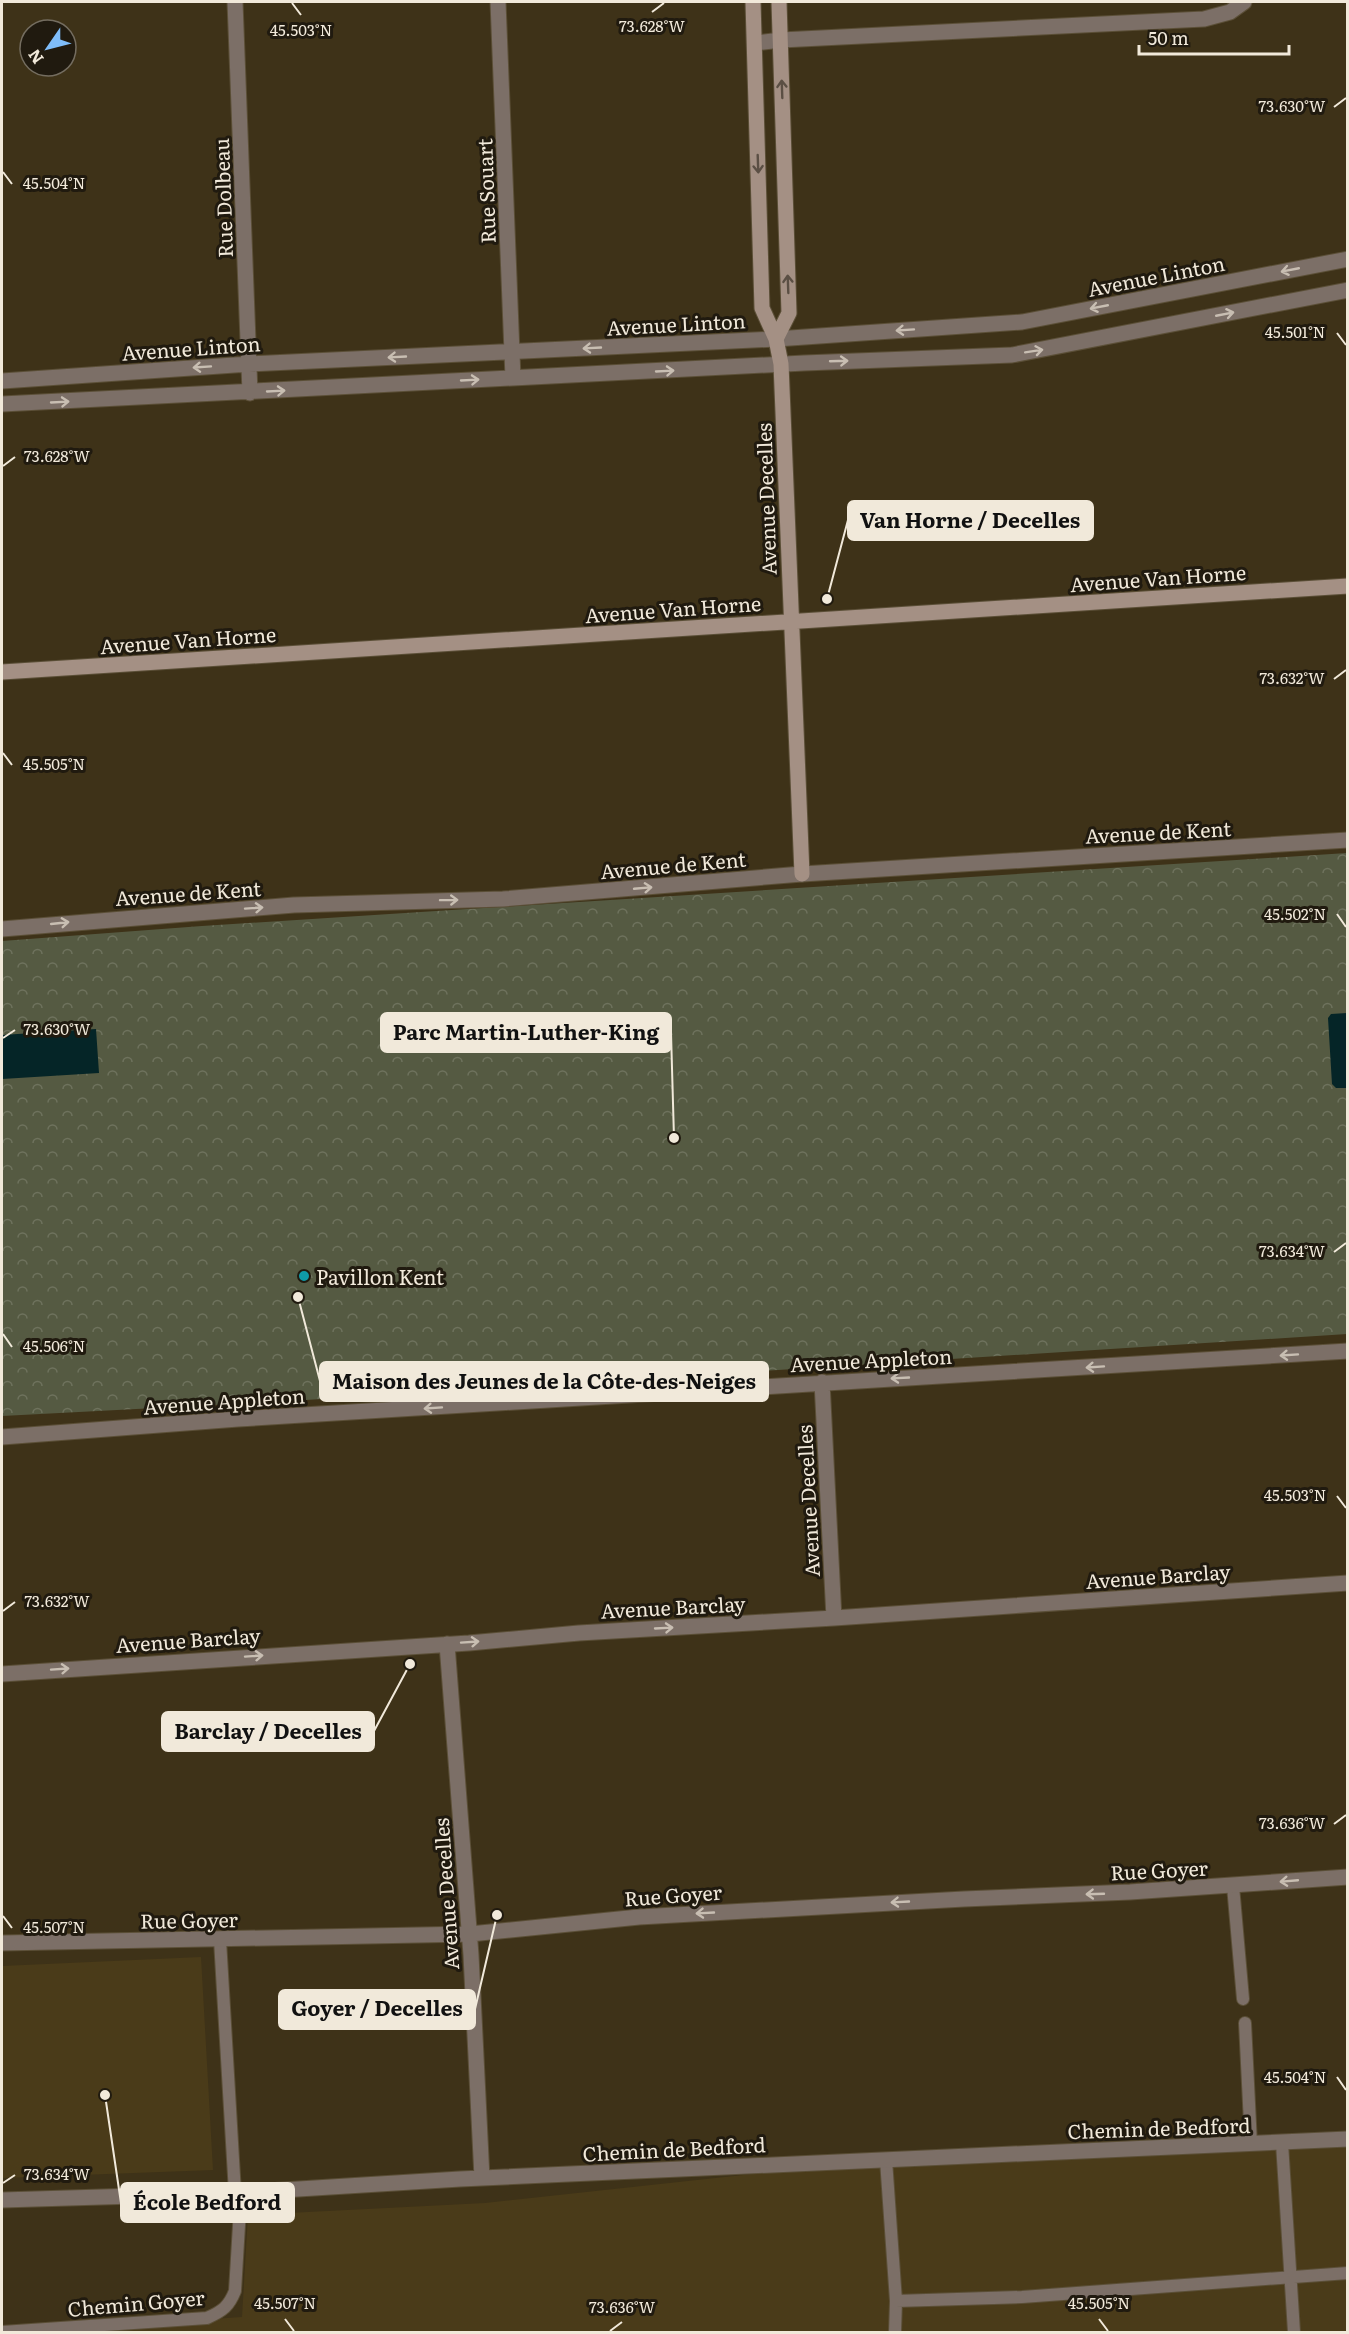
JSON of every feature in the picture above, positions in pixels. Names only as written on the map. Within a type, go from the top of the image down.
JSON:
[{"type":"main road","name":"Avenue Decelles","points":[[753,2],[762,308],[776,339],[780,364],[802,874]]},
{"type":"main road","points":[[776,339],[789,313],[779,2]]},
{"type":"main road","name":"Avenue Van Horne","points":[[2,672],[1347,586]]},
{"type":"street","name":"Rue Dolbeau","points":[[235,2],[250,393]]},
{"type":"street","name":"Rue Souart","points":[[498,2],[513,378]]},
{"type":"street","points":[[755,43],[1204,19],[1230,12],[1245,2]]},
{"type":"street","name":"Avenue Linton","points":[[2,381],[249,364],[776,339],[1022,322],[1347,259]]},
{"type":"street","points":[[2,404],[780,364],[1012,355],[1347,290]]},
{"type":"street","name":"Avenue de Kent","points":[[2,929],[294,905],[503,899],[802,874],[1347,840]]},
{"type":"street","name":"Avenue Appleton","points":[[2,1437],[822,1382],[1347,1351]]},
{"type":"street","name":"Avenue Decelles","points":[[822,1382],[834,1618]]},
{"type":"street","name":"Avenue Barclay","points":[[2,1674],[1347,1582]]},
{"type":"street","name":"Avenue Decelles","points":[[447,1644],[470,1934],[482,2178]]},
{"type":"street","name":"Rue Goyer","points":[[2,1943],[470,1934],[639,1917],[1233,1886],[1347,1877]]},
{"type":"street","name":"Chemin de Bedford","points":[[2,2200],[238,2193],[482,2178],[1347,2139]]},
{"type":"lane","points":[[1233,1886],[1243,1999]]},
{"type":"lane","name":"Chemin Goyer","points":[[2,2332],[207,2318],[230,2304],[235,2291],[238,2193],[220,1940]]},
{"type":"lane","points":[[1245,2023],[1251,2144]]},
{"type":"lane","points":[[1282,2143],[1294,2332]]},
{"type":"lane","points":[[886,2160],[896,2301],[895,2332]]},
{"type":"lane","points":[[896,2301],[1022,2297],[1347,2273]]},
{"type":"shaded area","points":[[201,1957],[213,2170],[2,2178],[2,1966]]},
{"type":"shaded area","points":[[1347,2138],[1347,2332],[17,2332],[242,2317],[248,2215],[485,2203],[882,2160]]},
{"type":"green space","points":[[1347,853],[1347,1334],[290,1401],[2,1416],[2,941],[202,926]]},
{"type":"water","points":[[1347,1013],[1347,1088],[1336,1088],[1332,1084],[1328,1018],[1331,1014]]},
{"type":"water","points":[[96,1029],[99,1073],[2,1079],[2,1035]]},
{"type":"place","name":"Van Horne / Decelles","points":[[827,599]]},
{"type":"place","name":"Parc Martin-Luther-King","points":[[674,1138]]},
{"type":"place","name":"Pavillon Kent","points":[[304,1276]]},
{"type":"place","name":"Maison des Jeunes de la Côte-des-Neiges","points":[[298,1297]]},
{"type":"place","name":"Barclay / Decelles","points":[[410,1664]]},
{"type":"place","name":"Goyer / Decelles","points":[[497,1915]]},
{"type":"place","name":"École Bedford","points":[[105,2095]]}]
